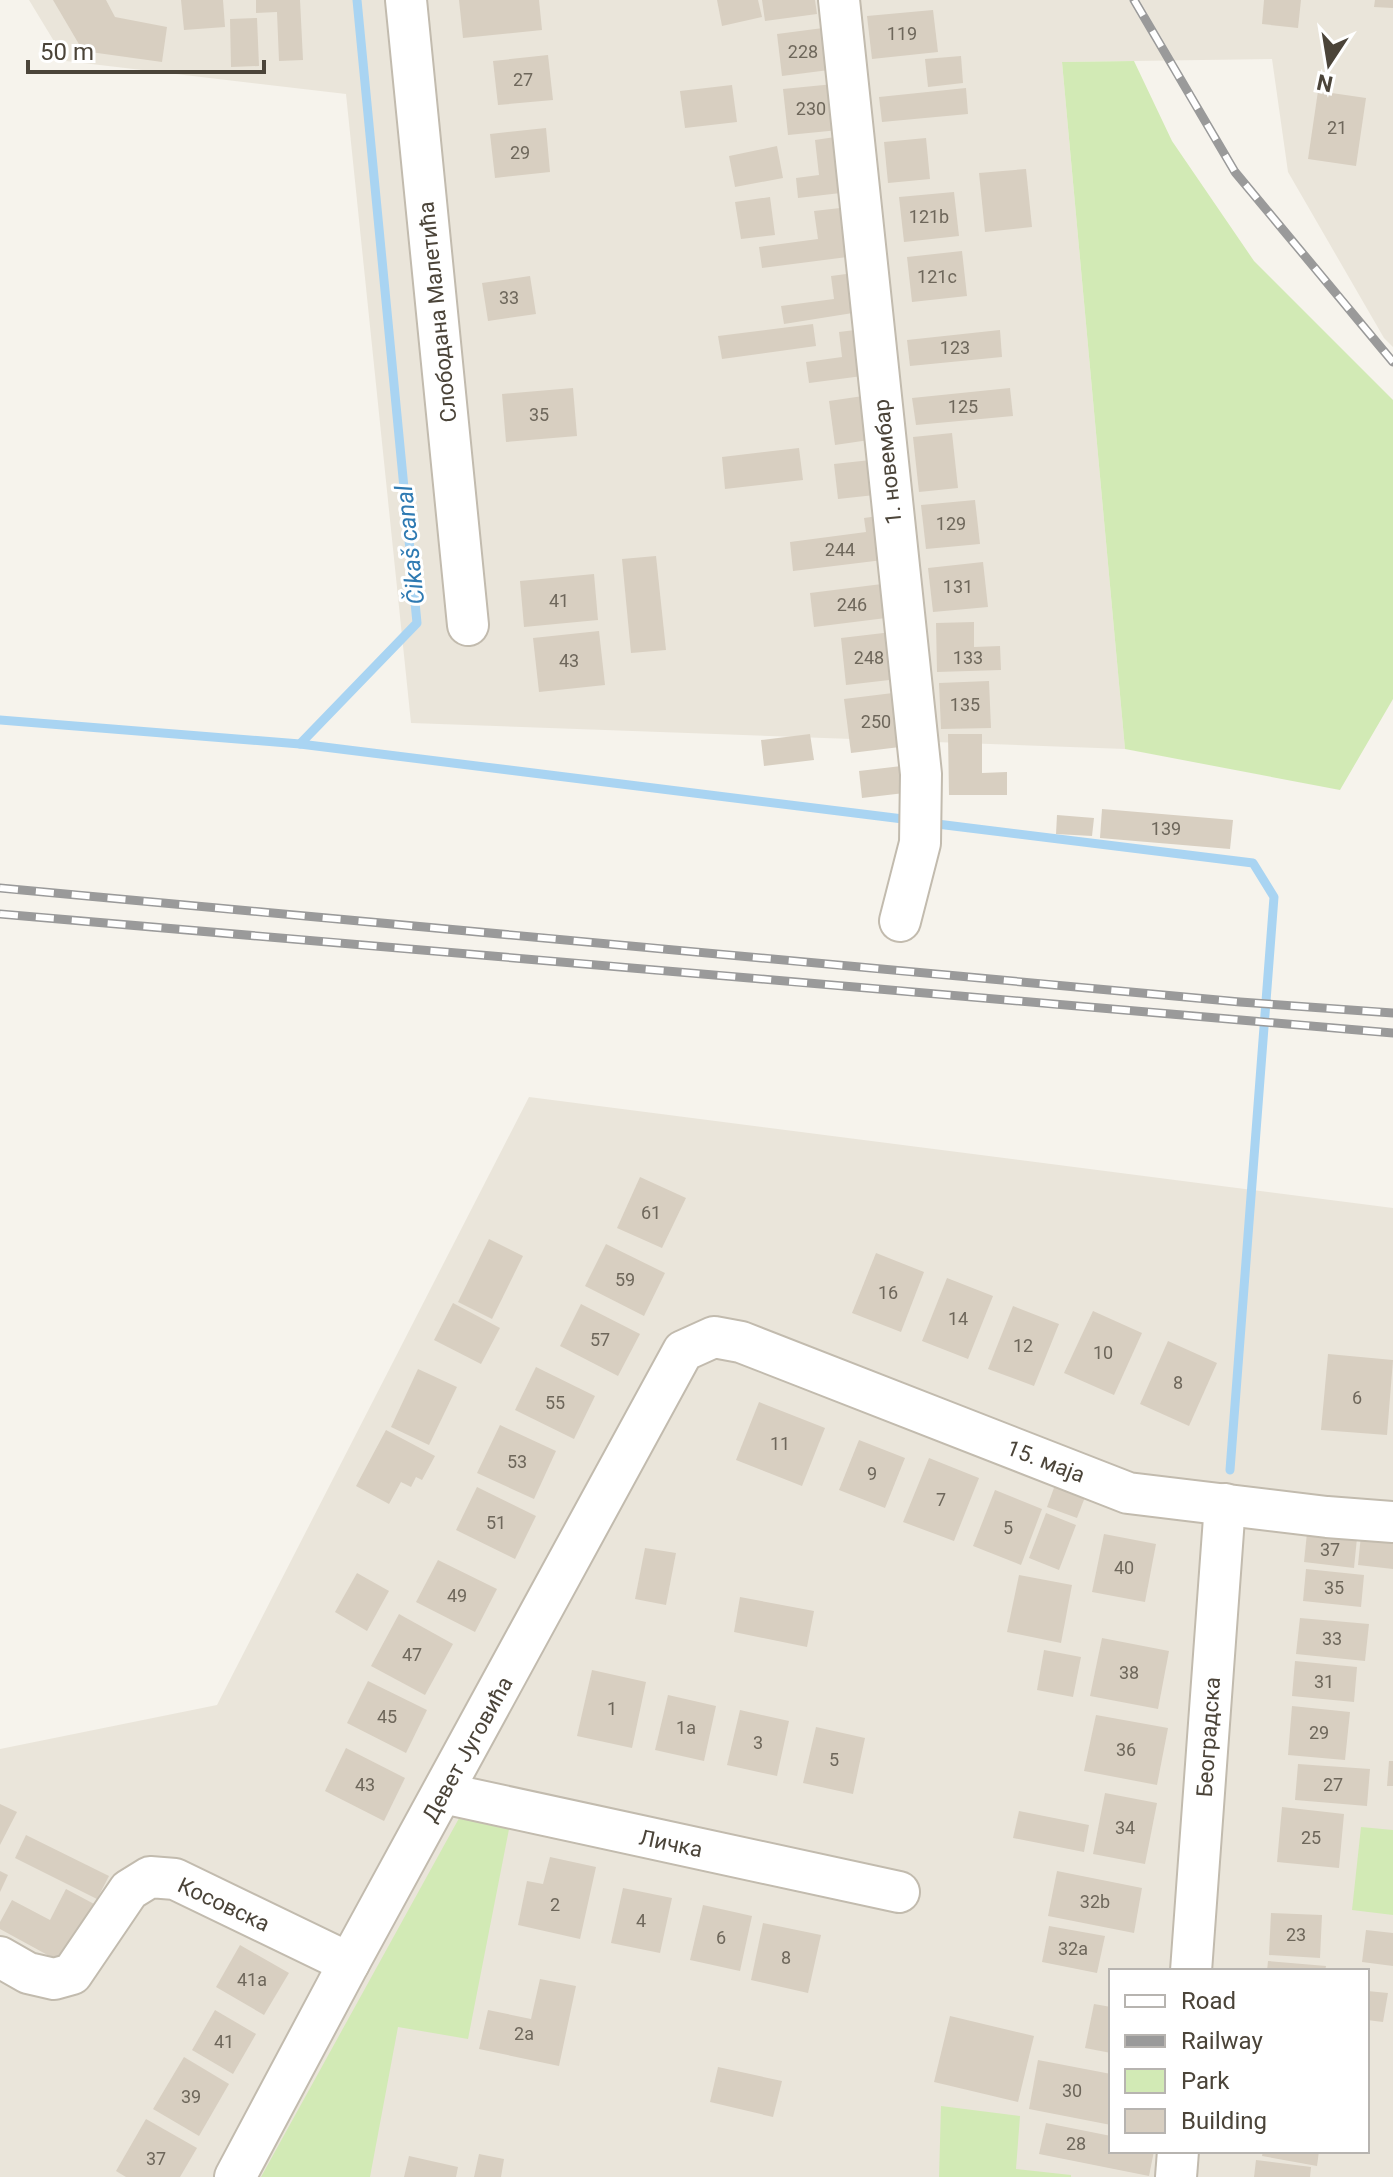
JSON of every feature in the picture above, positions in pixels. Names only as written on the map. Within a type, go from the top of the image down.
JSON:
[{"type":"street","name":"Слободана Малетића","points":[[406,0],[468,625]]},
{"type":"street","name":"1. новембар","points":[[839,0],[921,774],[920,843],[900,921]]},
{"type":"street","name":"15. маја","points":[[714,1337],[741,1342],[1128,1493],[1393,1522]]},
{"type":"street","name":"Девет Југовића","points":[[235,2177],[683,1351],[714,1337]]},
{"type":"street","name":"Београдска","points":[[1191,1969],[1225,1504]]},
{"type":"street","name":"Личка","points":[[443,1793],[899,1892]]},
{"type":"street","name":"Косовска","points":[[0,1957],[28,1973],[54,1979],[72,1974],[129,1890],[150,1877],[175,1879],[349,1963]]},
{"type":"street","points":[[1176,2177],[1178,2153]]},
{"type":"shaded area","points":[[29,0],[1393,0],[1393,347],[1384,338],[1288,172],[1272,59],[1062,62],[1125,749],[411,723],[346,94],[66,61]]},
{"type":"shaded area","points":[[529,1097],[1393,1208],[1393,2177],[0,2177],[0,1749],[217,1705]]},
{"type":"green space","points":[[1134,61],[1172,141],[1254,261],[1393,400],[1393,699],[1340,790],[1125,749],[1062,62]]},
{"type":"green space","points":[[463,1811],[511,1819],[468,2039],[398,2027],[370,2177],[261,2177]]},
{"type":"green space","points":[[1361,1827],[1393,1830],[1393,1915],[1352,1910]]},
{"type":"green space","points":[[941,2106],[1020,2116],[1016,2169],[1071,2177],[939,2177]]},
{"type":"building","points":[[53,0],[106,0],[115,17],[167,27],[162,62],[83,51]]},
{"type":"building","points":[[181,0],[223,0],[225,27],[184,30]]},
{"type":"building","points":[[256,0],[300,0],[303,60],[279,61],[277,12],[256,13]]},
{"type":"building","points":[[459,0],[539,0],[542,30],[463,38]]},
{"type":"building","points":[[717,0],[758,0],[762,17],[722,26]]},
{"type":"building","points":[[762,0],[815,0],[817,14],[765,21]]},
{"type":"building","points":[[1264,0],[1301,0],[1298,28],[1262,24]]},
{"type":"building","points":[[1375,0],[1393,0],[1393,8],[1374,7]]},
{"type":"building","points":[[933,10],[938,52],[872,59],[867,16]]},
{"type":"building","points":[[257,18],[259,66],[231,67],[230,19]]},
{"type":"building","points":[[823,28],[829,70],[782,76],[777,34]]},
{"type":"building","points":[[548,55],[553,100],[498,105],[493,61]]},
{"type":"building","points":[[961,56],[963,83],[928,87],[925,59]]},
{"type":"building","points":[[834,84],[839,130],[788,135],[783,89]]},
{"type":"building","points":[[732,85],[737,122],[685,128],[680,91]]},
{"type":"building","points":[[966,88],[968,114],[882,122],[879,97]]},
{"type":"building","points":[[1318,91],[1366,98],[1356,166],[1308,159]]},
{"type":"building","points":[[546,128],[550,172],[495,178],[490,134]]},
{"type":"building","points":[[842,136],[849,192],[798,198],[796,178],[819,175],[815,140]]},
{"type":"building","points":[[926,138],[930,179],[888,183],[884,142]]},
{"type":"building","points":[[777,146],[783,178],[735,187],[729,156]]},
{"type":"building","points":[[1026,169],[1032,227],[985,232],[979,173]]},
{"type":"building","points":[[954,192],[959,236],[904,242],[899,197]]},
{"type":"building","points":[[770,197],[775,235],[741,239],[735,202]]},
{"type":"building","points":[[849,207],[855,256],[762,268],[759,247],[818,239],[814,211]]},
{"type":"building","points":[[962,251],[967,296],[912,302],[907,257]]},
{"type":"building","points":[[854,273],[859,312],[784,324],[781,306],[834,299],[831,276]]},
{"type":"building","points":[[530,276],[536,314],[488,321],[482,283]]},
{"type":"building","points":[[813,324],[816,346],[722,359],[718,336]]},
{"type":"building","points":[[863,329],[870,375],[809,383],[806,362],[842,357],[839,332]]},
{"type":"building","points":[[1000,330],[1002,357],[910,366],[907,340]]},
{"type":"building","points":[[573,388],[577,436],[506,442],[502,394]]},
{"type":"building","points":[[1010,388],[1013,416],[916,425],[912,398]]},
{"type":"building","points":[[870,395],[876,439],[835,445],[829,401]]},
{"type":"building","points":[[952,433],[958,488],[919,492],[913,437]]},
{"type":"building","points":[[799,448],[803,480],[725,489],[722,457]]},
{"type":"building","points":[[880,459],[884,494],[838,499],[834,464]]},
{"type":"building","points":[[975,500],[980,544],[926,549],[921,505]]},
{"type":"building","points":[[885,515],[891,559],[793,571],[790,542],[866,532],[864,518]]},
{"type":"building","points":[[656,556],[666,650],[631,653],[622,559]]},
{"type":"building","points":[[983,562],[988,607],[933,612],[928,568]]},
{"type":"building","points":[[594,574],[598,620],[524,627],[520,581]]},
{"type":"building","points":[[890,583],[894,617],[814,627],[810,593]]},
{"type":"building","points":[[974,622],[974,647],[1000,646],[1001,670],[937,672],[936,623]]},
{"type":"building","points":[[599,631],[605,685],[539,692],[533,638]]},
{"type":"building","points":[[892,632],[898,679],[846,685],[841,638]]},
{"type":"building","points":[[989,681],[991,728],[941,729],[939,683]]},
{"type":"building","points":[[901,692],[908,746],[851,753],[844,699]]},
{"type":"building","points":[[810,734],[814,760],[764,766],[761,740]]},
{"type":"building","points":[[948,734],[982,734],[982,773],[1007,772],[1007,795],[949,795]]},
{"type":"building","points":[[910,765],[913,792],[862,798],[859,771]]},
{"type":"building","points":[[1102,809],[1233,820],[1230,849],[1100,838]]},
{"type":"building","points":[[1057,815],[1094,818],[1092,836],[1056,834]]},
{"type":"building","points":[[640,1177],[686,1198],[662,1248],[617,1228]]},
{"type":"building","points":[[489,1239],[523,1256],[492,1319],[458,1302]]},
{"type":"building","points":[[606,1244],[665,1273],[644,1316],[585,1286]]},
{"type":"building","points":[[876,1253],[924,1272],[901,1332],[852,1313]]},
{"type":"building","points":[[947,1278],[993,1296],[968,1359],[922,1341]]},
{"type":"building","points":[[453,1303],[500,1328],[481,1364],[434,1340]]},
{"type":"building","points":[[581,1304],[640,1334],[618,1376],[560,1346]]},
{"type":"building","points":[[1013,1306],[1059,1324],[1034,1386],[988,1369]]},
{"type":"building","points":[[1093,1311],[1142,1333],[1114,1395],[1064,1373]]},
{"type":"building","points":[[1168,1341],[1217,1363],[1189,1426],[1140,1404]]},
{"type":"building","points":[[1328,1354],[1393,1360],[1387,1435],[1321,1430]]},
{"type":"building","points":[[536,1367],[595,1396],[574,1439],[515,1410]]},
{"type":"building","points":[[418,1369],[457,1387],[429,1445],[391,1427]]},
{"type":"building","points":[[759,1402],[825,1428],[802,1486],[736,1460]]},
{"type":"building","points":[[500,1425],[556,1451],[534,1499],[477,1473]]},
{"type":"building","points":[[386,1430],[435,1456],[422,1480],[416,1477],[411,1487],[401,1482],[389,1504],[356,1486]]},
{"type":"building","points":[[859,1440],[905,1458],[885,1508],[839,1490]]},
{"type":"building","points":[[929,1458],[979,1478],[954,1541],[903,1522]]},
{"type":"building","points":[[1055,1485],[1085,1497],[1077,1518],[1047,1507]]},
{"type":"building","points":[[477,1487],[536,1516],[515,1559],[456,1530]]},
{"type":"building","points":[[995,1490],[1042,1509],[1021,1565],[973,1546]]},
{"type":"building","points":[[1046,1513],[1076,1525],[1059,1570],[1029,1558]]},
{"type":"building","points":[[1362,1525],[1393,1528],[1393,1569],[1358,1565]]},
{"type":"building","points":[[1307,1533],[1357,1538],[1354,1568],[1304,1562]]},
{"type":"building","points":[[1104,1534],[1156,1544],[1145,1602],[1092,1592]]},
{"type":"building","points":[[645,1548],[676,1553],[666,1605],[635,1599]]},
{"type":"building","points":[[438,1560],[497,1589],[475,1632],[416,1602]]},
{"type":"building","points":[[1306,1569],[1364,1575],[1361,1607],[1303,1601]]},
{"type":"building","points":[[357,1573],[389,1591],[367,1631],[335,1612]]},
{"type":"building","points":[[1019,1575],[1072,1585],[1061,1643],[1007,1632]]},
{"type":"building","points":[[740,1597],[814,1611],[807,1647],[734,1632]]},
{"type":"building","points":[[399,1614],[453,1644],[425,1695],[371,1666]]},
{"type":"building","points":[[1300,1618],[1369,1624],[1365,1661],[1296,1654]]},
{"type":"building","points":[[1102,1638],[1169,1651],[1158,1709],[1090,1696]]},
{"type":"building","points":[[1044,1650],[1081,1657],[1073,1697],[1037,1690]]},
{"type":"building","points":[[1295,1661],[1357,1667],[1354,1702],[1292,1696]]},
{"type":"building","points":[[592,1670],[646,1682],[632,1748],[577,1736]]},
{"type":"building","points":[[368,1681],[427,1710],[406,1753],[347,1723]]},
{"type":"building","points":[[668,1695],[716,1706],[704,1761],[655,1750]]},
{"type":"building","points":[[1292,1706],[1350,1712],[1345,1760],[1288,1755]]},
{"type":"building","points":[[740,1710],[789,1721],[777,1776],[727,1765]]},
{"type":"building","points":[[1096,1715],[1168,1728],[1157,1785],[1084,1771]]},
{"type":"building","points":[[816,1727],[865,1738],[853,1794],[803,1783]]},
{"type":"building","points":[[346,1748],[405,1778],[384,1821],[325,1791]]},
{"type":"building","points":[[1389,1761],[1393,1761],[1393,1786],[1387,1786]]},
{"type":"building","points":[[1298,1764],[1370,1769],[1367,1806],[1295,1800]]},
{"type":"building","points":[[1105,1793],[1157,1803],[1145,1864],[1093,1854]]},
{"type":"building","points":[[0,1804],[17,1812],[0,1845]]},
{"type":"building","points":[[1282,1807],[1344,1814],[1339,1868],[1277,1862]]},
{"type":"building","points":[[1019,1811],[1089,1825],[1084,1852],[1013,1838]]},
{"type":"building","points":[[26,1835],[109,1876],[97,1899],[15,1858]]},
{"type":"building","points":[[550,1857],[596,1867],[580,1939],[518,1925],[527,1881],[543,1884]]},
{"type":"building","points":[[0,1871],[8,1875],[0,1892]]},
{"type":"building","points":[[1057,1871],[1142,1888],[1134,1933],[1048,1916]]},
{"type":"building","points":[[623,1888],[672,1898],[660,1953],[611,1943]]},
{"type":"building","points":[[66,1889],[96,1905],[64,1964],[0,1929],[0,1922],[12,1900],[50,1920]]},
{"type":"building","points":[[703,1905],[752,1916],[740,1971],[690,1960]]},
{"type":"building","points":[[1271,1913],[1322,1915],[1320,1958],[1269,1955]]},
{"type":"building","points":[[763,1923],[821,1935],[808,1993],[751,1980]]},
{"type":"building","points":[[1049,1926],[1105,1936],[1097,1973],[1042,1962]]},
{"type":"building","points":[[1366,1930],[1393,1933],[1393,1966],[1362,1962]]},
{"type":"building","points":[[240,1945],[289,1973],[264,2015],[216,1987]]},
{"type":"building","points":[[1268,1961],[1326,1966],[1325,1969],[1267,1969]]},
{"type":"building","points":[[540,1979],[576,1986],[559,2066],[479,2049],[488,2010],[531,2019]]},
{"type":"building","points":[[1369,1991],[1388,1993],[1383,2022],[1369,2020]]},
{"type":"building","points":[[1094,2004],[1109,2007],[1109,2053],[1085,2048]]},
{"type":"building","points":[[215,2010],[256,2034],[233,2074],[192,2050]]},
{"type":"building","points":[[950,2016],[1034,2036],[1018,2102],[934,2082]]},
{"type":"building","points":[[184,2057],[229,2084],[199,2136],[153,2109]]},
{"type":"building","points":[[1038,2060],[1109,2074],[1109,2125],[1029,2109]]},
{"type":"building","points":[[718,2067],[782,2081],[773,2117],[710,2102]]},
{"type":"building","points":[[146,2119],[197,2148],[180,2177],[126,2177],[116,2171]]},
{"type":"building","points":[[1046,2123],[1109,2136],[1109,2153],[1154,2153],[1149,2176],[1039,2154]]},
{"type":"building","points":[[1263,2153],[1319,2153],[1317,2166],[1262,2156]]},
{"type":"building","points":[[479,2154],[504,2159],[501,2177],[474,2177]]},
{"type":"building","points":[[409,2156],[458,2167],[456,2177],[404,2177]]},
{"type":"building","points":[[1256,2160],[1311,2167],[1310,2177],[1254,2177]]},
{"type":"waterway","name":"Čikaš canal","points":[[0,720],[300,744],[417,623],[357,0]]},
{"type":"waterway","points":[[300,744],[911,820]]},
{"type":"waterway","points":[[929,823],[1253,863],[1274,897],[1230,1470]]},
{"type":"railway","points":[[1134,0],[1235,172],[1393,362]]},
{"type":"railway","points":[[0,888],[1240,1002],[1393,1013]]},
{"type":"railway","points":[[0,914],[1393,1033]]}]
